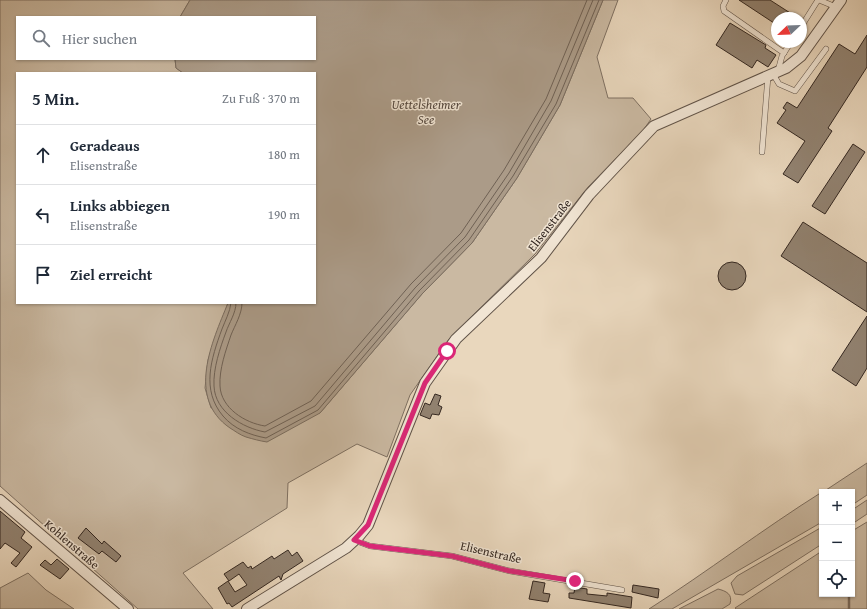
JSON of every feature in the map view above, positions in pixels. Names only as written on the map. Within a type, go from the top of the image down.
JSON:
[{"type":"street","name":"Elisenstraße","points":[[247,609],[346,548],[368,525],[425,383],[456,339],[541,258],[589,195],[654,126],[773,74],[795,62],[801,56],[838,4]]},
{"type":"street","name":"Kohlenstraße","points":[[0,500],[128,609]]},
{"type":"lane","points":[[726,0],[723,6],[724,11],[784,53]]},
{"type":"lane","points":[[807,17],[818,0],[838,4]]},
{"type":"lane","points":[[762,152],[773,74],[787,48]]},
{"type":"lane","points":[[773,74],[779,84],[795,91],[826,49]]},
{"type":"lane","name":"Elisenstraße","points":[[354,540],[370,546],[452,556],[510,571],[622,590]]},
{"type":"shaded area","points":[[0,0],[190,0],[181,16],[16,16],[16,60],[175,60],[176,68],[182,72],[16,72],[16,304],[228,304],[208,360],[205,388],[211,408],[320,413],[422,294],[472,243],[517,178],[560,105],[603,0],[618,0],[597,57],[608,98],[633,98],[651,119],[642,132],[588,187],[535,254],[449,339],[410,395],[387,457],[357,444],[288,483],[287,508],[183,573],[213,609],[138,609],[0,486]]},
{"type":"shaded area","points":[[867,463],[867,495],[855,503],[855,489],[828,489]]},
{"type":"shaded area","points":[[819,494],[819,524],[672,609],[649,609],[692,580]]},
{"type":"shaded area","points":[[867,500],[867,514],[855,522],[855,508]]},
{"type":"shaded area","points":[[867,522],[867,609],[735,608],[819,553],[819,597],[855,597],[855,529]]},
{"type":"shaded area","points":[[819,529],[819,546],[743,595],[735,594],[731,583],[737,576]]},
{"type":"shaded area","points":[[28,573],[46,590],[74,609],[0,609],[0,588]]},
{"type":"shaded area","points":[[718,589],[726,592],[731,598],[730,604],[722,609],[679,609]]},
{"type":"water","name":"Uettelsheimer See","points":[[190,0],[603,0],[560,105],[517,178],[472,243],[422,294],[320,413],[267,442],[242,435],[230,428],[217,416],[209,401],[206,386],[206,369],[215,335],[228,304],[316,304],[316,72],[182,72],[176,68],[175,60],[316,60],[316,16],[181,16]]},
{"type":"building","points":[[739,0],[770,0],[789,12],[771,12],[771,21]]},
{"type":"building","points":[[730,23],[766,45],[765,48],[776,55],[768,67],[757,60],[752,68],[716,45]]},
{"type":"building","points":[[867,35],[867,67],[828,128],[832,131],[798,183],[783,174],[805,141],[777,123],[786,110],[783,108],[787,102],[797,108],[839,44],[855,54]]},
{"type":"building","points":[[853,144],[865,152],[825,214],[812,206]]},
{"type":"building","points":[[803,222],[867,263],[867,312],[781,256]]},
{"type":"building","points":[[732,262],[742,266],[746,276],[742,286],[732,290],[722,286],[718,276],[722,266]]},
{"type":"building","points":[[867,316],[867,368],[856,386],[832,370]]},
{"type":"building","points":[[435,394],[441,396],[438,405],[442,407],[439,415],[432,414],[430,419],[420,415],[425,403],[430,405]]},
{"type":"building","points":[[0,511],[25,532],[21,538],[32,547],[16,567],[11,563],[20,553],[5,543],[0,549]]},
{"type":"building","points":[[86,528],[102,544],[104,541],[121,556],[116,562],[102,551],[99,554],[78,538]]},
{"type":"building","points":[[288,550],[292,556],[297,552],[303,561],[283,574],[281,580],[279,576],[232,607],[229,603],[227,604],[218,588],[228,581],[235,592],[247,585],[239,574],[229,581],[224,574],[243,562],[248,568],[251,566],[252,569],[272,556],[274,559]]},
{"type":"building","points":[[57,559],[69,569],[60,579],[40,565],[45,560],[51,565]]},
{"type":"building","points":[[533,581],[545,583],[543,593],[550,594],[548,602],[529,599]]},
{"type":"building","points":[[633,585],[659,589],[658,598],[632,592]]},
{"type":"building","points":[[575,587],[587,589],[587,594],[607,596],[607,593],[632,597],[631,608],[569,598],[569,593],[574,593]]},
{"type":"waterway","points":[[849,597],[849,609]]},
{"type":"route","points":[[447,351],[425,383],[394,464],[368,525],[354,540],[370,546],[452,556],[510,571],[575,581]]}]
